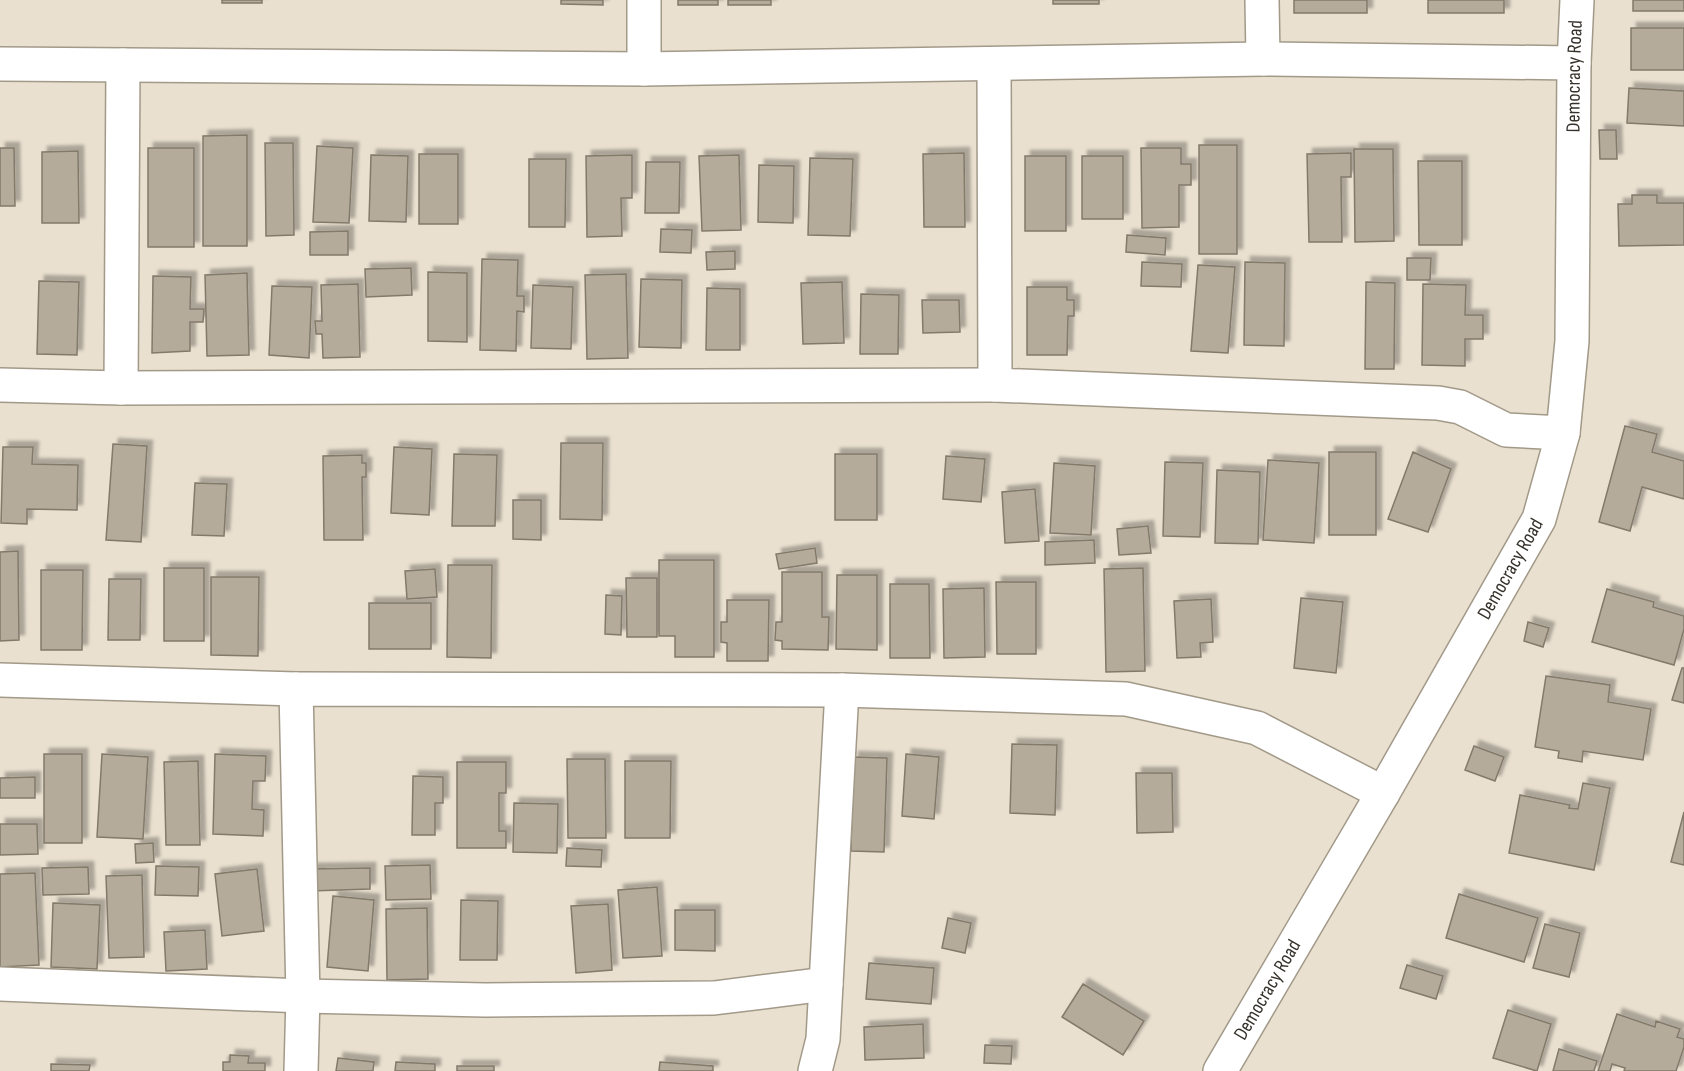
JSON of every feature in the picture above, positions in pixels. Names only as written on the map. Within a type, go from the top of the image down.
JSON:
[{"type":"street","points":[[644,0],[644,69]]},
{"type":"street","points":[[1262,0],[1263,58]]},
{"type":"street","name":"Democracy Road","points":[[1220,1071],[1383,793],[1539,519],[1563,433],[1572,341],[1574,63],[1577,0]]},
{"type":"street","points":[[0,64],[644,69],[1263,58],[1574,63]]},
{"type":"street","points":[[994,64],[995,385]]},
{"type":"street","points":[[121,388],[123,65]]},
{"type":"street","points":[[0,386],[121,388],[995,385],[1438,403],[1460,407],[1506,430],[1563,433]]},
{"type":"street","points":[[0,680],[296,689],[842,690],[1126,699],[1257,728],[1383,793]]},
{"type":"street","points":[[296,689],[303,996],[301,1071]]},
{"type":"street","points":[[815,1071],[824,1039],[842,690]]},
{"type":"street","points":[[0,984],[303,996],[485,1000],[714,998],[826,984]]},
{"type":"building","points":[[222,0],[262,0],[262,3],[222,3]]},
{"type":"building","points":[[561,0],[603,0],[603,5],[561,4]]},
{"type":"building","points":[[678,0],[718,0],[718,5],[678,5]]},
{"type":"building","points":[[728,0],[771,0],[771,5],[728,5]]},
{"type":"building","points":[[1053,0],[1099,0],[1099,4],[1053,4]]},
{"type":"building","points":[[1294,0],[1367,0],[1367,13],[1294,13]]},
{"type":"building","points":[[1428,0],[1504,0],[1504,13],[1428,13]]},
{"type":"building","points":[[1633,0],[1684,0],[1684,11],[1633,11]]},
{"type":"building","points":[[1631,28],[1684,28],[1684,70],[1631,70]]},
{"type":"building","points":[[1629,88],[1684,91],[1684,126],[1627,123]]},
{"type":"building","points":[[1599,130],[1616,130],[1617,159],[1600,159]]},
{"type":"building","points":[[247,135],[247,246],[203,246],[203,136]]},
{"type":"building","points":[[265,143],[293,143],[294,235],[266,236]]},
{"type":"building","points":[[1199,145],[1237,145],[1237,254],[1199,254]]},
{"type":"building","points":[[317,146],[353,148],[349,223],[313,222]]},
{"type":"building","points":[[0,148],[14,148],[15,206],[0,206]]},
{"type":"building","points":[[148,148],[194,148],[194,247],[148,247]]},
{"type":"building","points":[[1141,148],[1181,148],[1181,164],[1191,164],[1191,185],[1179,185],[1179,227],[1142,228]]},
{"type":"building","points":[[1354,149],[1393,149],[1394,241],[1355,242]]},
{"type":"building","points":[[78,151],[79,223],[42,223],[42,152]]},
{"type":"building","points":[[964,153],[965,227],[924,227],[923,154]]},
{"type":"building","points":[[1351,153],[1351,177],[1341,177],[1342,242],[1309,242],[1307,154]]},
{"type":"building","points":[[419,154],[458,154],[458,224],[419,224]]},
{"type":"building","points":[[371,155],[408,156],[406,222],[369,221]]},
{"type":"building","points":[[632,155],[632,198],[621,198],[622,236],[587,237],[586,156]]},
{"type":"building","points":[[739,155],[741,230],[702,231],[699,156]]},
{"type":"building","points":[[1025,156],[1066,156],[1066,231],[1025,231]]},
{"type":"building","points":[[1082,156],[1123,156],[1123,219],[1082,219]]},
{"type":"building","points":[[810,158],[853,159],[850,236],[808,235]]},
{"type":"building","points":[[529,159],[566,159],[565,227],[529,227]]},
{"type":"building","points":[[1418,161],[1462,161],[1462,245],[1419,245]]},
{"type":"building","points":[[646,162],[680,162],[679,213],[645,213]]},
{"type":"building","points":[[759,165],[794,166],[793,223],[758,222]]},
{"type":"building","points":[[1632,195],[1657,195],[1657,203],[1684,203],[1684,245],[1619,246],[1618,204],[1632,204]]},
{"type":"building","points":[[661,229],[692,230],[691,253],[660,252]]},
{"type":"building","points":[[348,231],[348,255],[310,255],[310,232]]},
{"type":"building","points":[[1127,235],[1166,238],[1165,255],[1126,252]]},
{"type":"building","points":[[735,251],[735,269],[707,270],[706,252]]},
{"type":"building","points":[[1407,258],[1431,258],[1430,280],[1407,280]]},
{"type":"building","points":[[482,259],[518,260],[517,296],[524,296],[524,312],[517,311],[516,351],[480,350]]},
{"type":"building","points":[[1142,262],[1182,264],[1181,287],[1141,286]]},
{"type":"building","points":[[1245,262],[1285,263],[1284,346],[1244,345]]},
{"type":"building","points":[[1198,265],[1235,267],[1228,353],[1191,351]]},
{"type":"building","points":[[411,268],[412,295],[366,297],[365,269]]},
{"type":"building","points":[[428,272],[467,273],[467,342],[428,341]]},
{"type":"building","points":[[247,273],[249,355],[207,356],[205,275]]},
{"type":"building","points":[[626,274],[628,358],[587,359],[585,275]]},
{"type":"building","points":[[153,276],[191,277],[190,309],[204,309],[203,322],[190,322],[190,351],[152,353]]},
{"type":"building","points":[[641,279],[682,280],[681,348],[639,347]]},
{"type":"building","points":[[39,281],[79,282],[77,355],[37,354]]},
{"type":"building","points":[[842,282],[844,343],[803,344],[801,283]]},
{"type":"building","points":[[1366,282],[1395,283],[1394,369],[1365,369]]},
{"type":"building","points":[[358,284],[360,357],[323,358],[322,334],[316,334],[315,321],[322,321],[321,285]]},
{"type":"building","points":[[1423,284],[1466,285],[1465,315],[1483,315],[1483,339],[1465,339],[1465,366],[1422,365]]},
{"type":"building","points":[[533,285],[573,287],[571,349],[531,348]]},
{"type":"building","points":[[272,286],[312,287],[309,358],[269,355]]},
{"type":"building","points":[[1027,287],[1067,287],[1067,300],[1074,300],[1074,316],[1068,316],[1067,355],[1027,355]]},
{"type":"building","points":[[707,288],[740,289],[740,350],[706,350]]},
{"type":"building","points":[[861,294],[899,295],[898,354],[860,354]]},
{"type":"building","points":[[922,300],[959,300],[960,332],[923,333]]},
{"type":"building","points":[[1625,426],[1657,434],[1652,452],[1684,461],[1684,499],[1642,487],[1630,531],[1599,522]]},
{"type":"building","points":[[561,443],[603,443],[602,520],[560,519]]},
{"type":"building","points":[[113,444],[147,446],[141,542],[106,540]]},
{"type":"building","points":[[3,447],[33,447],[32,464],[78,465],[77,510],[27,509],[27,524],[1,523]]},
{"type":"building","points":[[394,447],[432,449],[429,515],[391,513]]},
{"type":"building","points":[[1329,452],[1376,452],[1376,535],[1329,535]]},
{"type":"building","points":[[1413,452],[1451,469],[1428,532],[1388,519]]},
{"type":"building","points":[[454,454],[497,455],[495,526],[452,526]]},
{"type":"building","points":[[835,454],[877,454],[877,520],[835,520]]},
{"type":"building","points":[[362,455],[362,463],[366,463],[366,477],[362,477],[363,540],[324,540],[323,456]]},
{"type":"building","points":[[946,456],[985,459],[981,502],[943,499]]},
{"type":"building","points":[[1268,460],[1319,463],[1314,543],[1263,540]]},
{"type":"building","points":[[1165,462],[1203,463],[1200,537],[1163,536]]},
{"type":"building","points":[[1054,463],[1095,466],[1091,535],[1050,533]]},
{"type":"building","points":[[1217,470],[1260,472],[1258,544],[1215,543]]},
{"type":"building","points":[[195,483],[227,484],[224,536],[192,535]]},
{"type":"building","points":[[1035,489],[1039,541],[1005,543],[1002,492]]},
{"type":"building","points":[[513,500],[541,500],[541,540],[513,539]]},
{"type":"building","points":[[1148,526],[1151,553],[1119,555],[1117,529]]},
{"type":"building","points":[[1094,540],[1095,563],[1045,565],[1045,542]]},
{"type":"building","points":[[815,548],[817,563],[779,569],[776,554]]},
{"type":"building","points":[[18,551],[19,640],[0,641],[0,552]]},
{"type":"building","points":[[659,560],[714,560],[714,657],[675,657],[675,636],[659,636]]},
{"type":"building","points":[[448,565],[492,565],[491,658],[447,657]]},
{"type":"building","points":[[164,568],[204,568],[204,641],[164,641]]},
{"type":"building","points":[[1143,568],[1145,671],[1106,672],[1104,569]]},
{"type":"building","points":[[435,569],[437,597],[407,599],[405,571]]},
{"type":"building","points":[[41,570],[83,570],[82,650],[41,650]]},
{"type":"building","points":[[782,572],[822,572],[822,617],[829,617],[828,650],[782,649],[782,641],[775,640],[776,622],[782,622]]},
{"type":"building","points":[[837,575],[877,575],[877,650],[836,649]]},
{"type":"building","points":[[211,577],[259,577],[258,656],[211,655]]},
{"type":"building","points":[[626,578],[657,578],[657,637],[627,637]]},
{"type":"building","points":[[109,579],[141,579],[140,640],[108,640]]},
{"type":"building","points":[[996,582],[1036,582],[1036,654],[997,654]]},
{"type":"building","points":[[890,584],[929,584],[930,658],[890,658]]},
{"type":"building","points":[[984,588],[985,657],[944,658],[943,589]]},
{"type":"building","points":[[1607,589],[1654,602],[1653,607],[1684,616],[1684,629],[1674,665],[1592,642]]},
{"type":"building","points":[[606,595],[622,596],[621,635],[605,634]]},
{"type":"building","points":[[1301,598],[1343,602],[1336,673],[1294,668]]},
{"type":"building","points":[[1211,599],[1213,642],[1200,643],[1201,657],[1177,658],[1174,601]]},
{"type":"building","points":[[727,600],[769,600],[768,661],[727,661],[727,643],[721,642],[721,622],[727,622]]},
{"type":"building","points":[[369,603],[431,603],[431,649],[369,649]]},
{"type":"building","points":[[1528,622],[1549,628],[1543,647],[1524,641]]},
{"type":"building","points":[[1682,668],[1684,668],[1684,703],[1672,700]]},
{"type":"building","points":[[1546,676],[1610,685],[1608,702],[1651,709],[1643,760],[1583,751],[1582,762],[1558,758],[1559,751],[1535,747]]},
{"type":"building","points":[[1012,744],[1057,745],[1055,815],[1010,813]]},
{"type":"building","points":[[1474,746],[1504,757],[1495,781],[1465,770]]},
{"type":"building","points":[[44,754],[82,754],[82,843],[44,843]]},
{"type":"building","points":[[102,754],[148,757],[143,839],[97,837]]},
{"type":"building","points":[[215,754],[266,756],[265,781],[253,781],[252,809],[264,810],[263,836],[213,834]]},
{"type":"building","points":[[906,754],[939,757],[934,819],[902,816]]},
{"type":"building","points":[[853,757],[887,758],[884,852],[851,851]]},
{"type":"building","points":[[567,759],[605,759],[606,838],[568,838]]},
{"type":"building","points":[[198,761],[200,845],[166,845],[164,762]]},
{"type":"building","points":[[625,761],[671,761],[670,838],[625,838]]},
{"type":"building","points":[[457,762],[506,762],[506,793],[499,793],[499,831],[506,831],[506,848],[457,848]]},
{"type":"building","points":[[1136,773],[1172,773],[1173,832],[1137,833]]},
{"type":"building","points":[[413,776],[443,777],[443,803],[435,803],[435,835],[412,835]]},
{"type":"building","points":[[35,777],[35,798],[0,798],[0,778]]},
{"type":"building","points":[[1583,783],[1610,788],[1594,870],[1509,853],[1520,795],[1570,805],[1569,808],[1578,809]]},
{"type":"building","points":[[514,803],[558,804],[557,853],[513,852]]},
{"type":"building","points":[[1684,812],[1684,865],[1671,862]]},
{"type":"building","points":[[0,824],[37,824],[38,854],[0,855]]},
{"type":"building","points":[[153,843],[154,862],[136,863],[135,844]]},
{"type":"building","points":[[567,848],[602,850],[601,867],[566,866]]},
{"type":"building","points":[[430,865],[431,899],[386,900],[385,866]]},
{"type":"building","points":[[156,866],[199,867],[198,896],[155,895]]},
{"type":"building","points":[[88,867],[89,894],[43,895],[42,868]]},
{"type":"building","points":[[370,868],[370,889],[310,891],[310,869]]},
{"type":"building","points":[[257,869],[264,931],[222,936],[215,874]]},
{"type":"building","points":[[35,873],[39,965],[0,967],[0,874]]},
{"type":"building","points":[[142,875],[144,957],[109,958],[106,876]]},
{"type":"building","points":[[657,887],[662,956],[623,958],[618,890]]},
{"type":"building","points":[[1459,894],[1538,918],[1524,962],[1446,938]]},
{"type":"building","points":[[333,896],[374,900],[368,971],[327,967]]},
{"type":"building","points":[[461,900],[498,901],[497,960],[460,960]]},
{"type":"building","points":[[53,903],[100,905],[97,969],[51,967]]},
{"type":"building","points":[[608,904],[612,970],[576,973],[571,906]]},
{"type":"building","points":[[427,908],[428,979],[387,980],[386,909]]},
{"type":"building","points":[[675,910],[715,910],[715,951],[675,950]]},
{"type":"building","points":[[948,918],[971,923],[965,953],[942,948]]},
{"type":"building","points":[[1545,924],[1580,933],[1569,977],[1533,968]]},
{"type":"building","points":[[205,930],[207,969],[166,971],[164,932]]},
{"type":"building","points":[[869,963],[934,968],[931,1004],[866,999]]},
{"type":"building","points":[[1407,965],[1443,976],[1436,999],[1400,988]]},
{"type":"building","points":[[1083,984],[1144,1021],[1123,1055],[1062,1017]]},
{"type":"building","points":[[1508,1010],[1551,1024],[1537,1071],[1493,1058]]},
{"type":"building","points":[[1617,1014],[1655,1027],[1656,1021],[1680,1029],[1677,1037],[1684,1039],[1684,1047],[1676,1071],[1624,1071],[1625,1068],[1612,1064],[1610,1071],[1598,1071]]},
{"type":"building","points":[[923,1024],[924,1058],[865,1060],[864,1027]]},
{"type":"building","points":[[985,1045],[1012,1046],[1011,1064],[984,1063]]},
{"type":"building","points":[[1559,1049],[1597,1061],[1594,1071],[1553,1071]]},
{"type":"building","points":[[230,1055],[249,1056],[248,1063],[265,1063],[265,1071],[223,1071],[223,1062],[230,1062]]},
{"type":"building","points":[[338,1058],[374,1062],[373,1071],[336,1071]]},
{"type":"building","points":[[396,1062],[435,1064],[435,1071],[395,1071]]},
{"type":"building","points":[[660,1062],[713,1066],[713,1071],[659,1071]]},
{"type":"building","points":[[51,1064],[90,1065],[89,1071],[51,1071]]},
{"type":"building","points":[[457,1066],[494,1066],[494,1071],[457,1071]]}]
